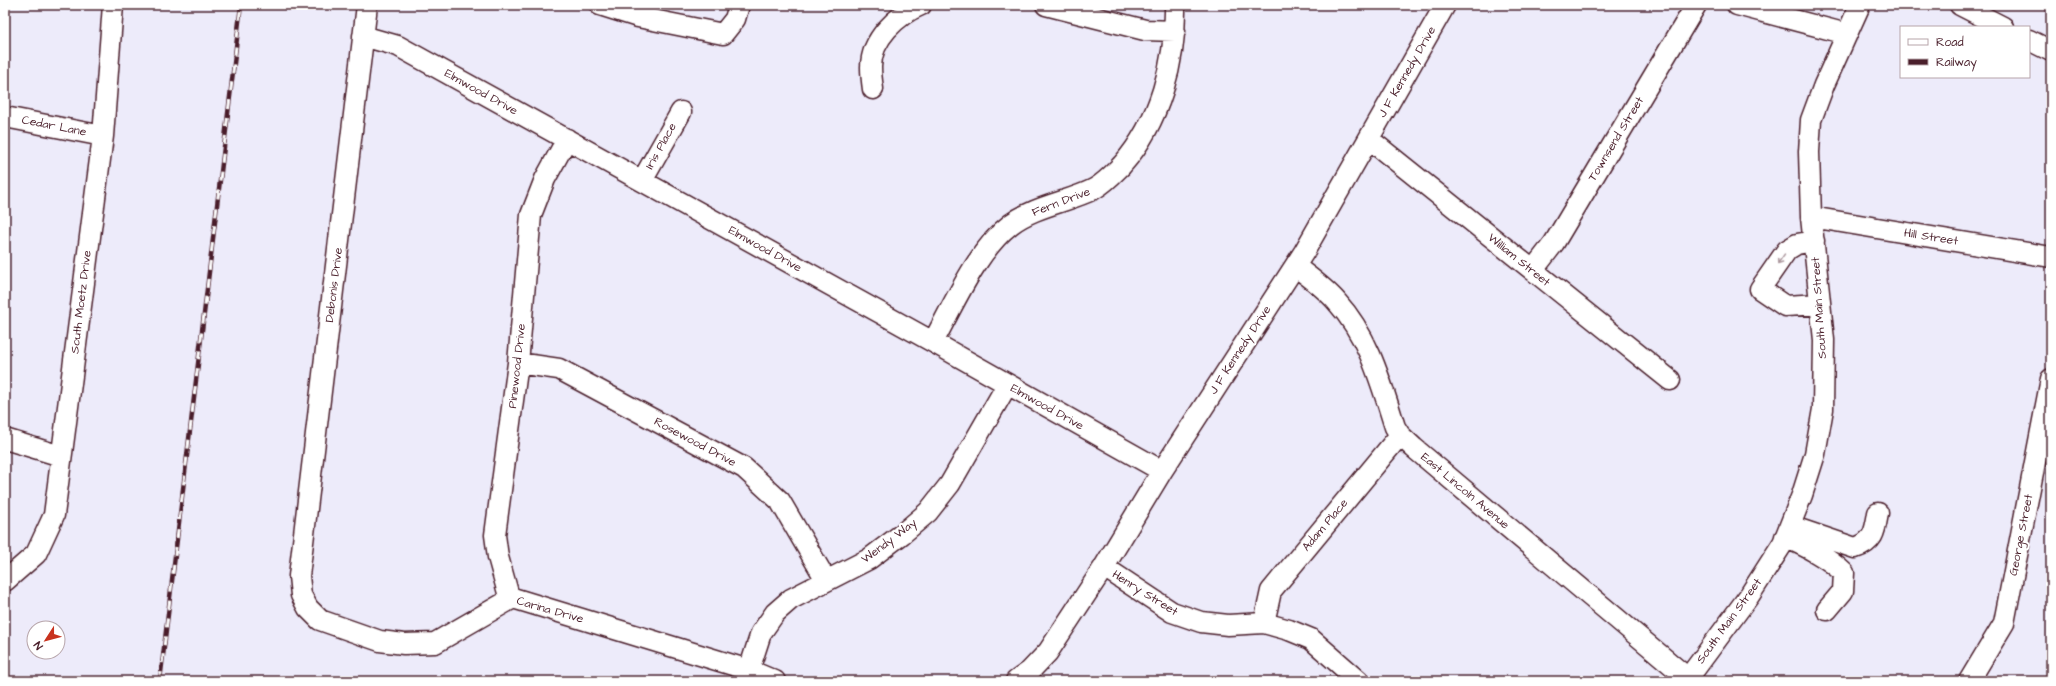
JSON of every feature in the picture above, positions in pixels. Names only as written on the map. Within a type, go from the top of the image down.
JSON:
[{"type":"street","name":"South Moetz Drive","points":[[5,581],[36,554],[54,515],[103,136],[113,5]]},
{"type":"street","name":"Debonis Drive","points":[[301,566],[367,5]]},
{"type":"street","points":[[600,5],[638,17],[723,34],[735,19],[739,5]]},
{"type":"street","points":[[873,89],[871,66],[876,46],[892,23],[921,5]]},
{"type":"street","points":[[1046,5],[1145,30],[1175,30]]},
{"type":"street","name":"Fern Drive","points":[[933,342],[979,260],[994,239],[1012,223],[1035,211],[1071,199],[1096,188],[1115,172],[1128,158],[1146,131],[1159,101],[1170,65],[1175,30],[1175,5]]},
{"type":"street","name":"J F Kennedy Drive","points":[[1016,681],[1030,672],[1048,652],[1104,567],[1162,471],[1295,266],[1445,5]]},
{"type":"street","name":"Townsend Street","points":[[1532,270],[1554,243],[1696,5]]},
{"type":"street","points":[[1737,5],[1847,34]]},
{"type":"street","name":"South Main Street","points":[[1688,680],[1749,596],[1788,532],[1815,454],[1823,409],[1824,340],[1811,217],[1809,152],[1811,120],[1824,85],[1860,5]]},
{"type":"street","points":[[1960,5],[2001,26]]},
{"type":"street","name":"Elmwood Drive","points":[[363,36],[398,46],[933,342],[1162,471]]},
{"type":"street","points":[[2030,40],[2051,51]]},
{"type":"street","name":"Iris Place","points":[[642,181],[681,112]]},
{"type":"street","name":"Cedar Lane","points":[[5,117],[103,136]]},
{"type":"street","name":"Pinewood Drive","points":[[510,600],[498,557],[495,535],[518,363],[531,215],[545,179],[567,139]]},
{"type":"street","name":"William Street","points":[[1369,139],[1670,380]]},
{"type":"street","name":"Hill Street","points":[[1811,217],[2051,257]]},
{"type":"street","points":[[1814,241],[1792,246],[1760,289],[1785,306],[1820,304]]},
{"type":"street","name":"East Lincoln Avenue","points":[[1295,266],[1337,301],[1354,323],[1366,346],[1395,427],[1400,435],[1688,680]]},
{"type":"street","name":"Rosewood Drive","points":[[518,363],[559,369],[744,468],[780,501],[826,580]]},
{"type":"street","name":"George Street","points":[[1969,681],[2004,623],[2051,379]]},
{"type":"street","name":"Wendy Way","points":[[748,670],[761,633],[775,614],[791,599],[869,559],[928,512],[950,484],[1007,385]]},
{"type":"street","name":"Adam Place","points":[[1264,623],[1270,591],[1400,435]]},
{"type":"street","points":[[5,439],[61,456]]},
{"type":"street","points":[[1788,532],[1855,548],[1864,546],[1875,534],[1878,513]]},
{"type":"street","points":[[1788,532],[1835,564],[1844,573],[1843,591],[1827,610]]},
{"type":"street","name":"Carina Drive","points":[[301,566],[301,595],[308,608],[320,620],[380,641],[404,644],[435,643],[513,598],[748,670],[775,681]]},
{"type":"street","name":"Henry Street","points":[[1104,567],[1172,612],[1200,622],[1228,625],[1264,623],[1289,630],[1311,639],[1359,681]]},
{"type":"railway","points":[[160,681],[241,5]]}]
